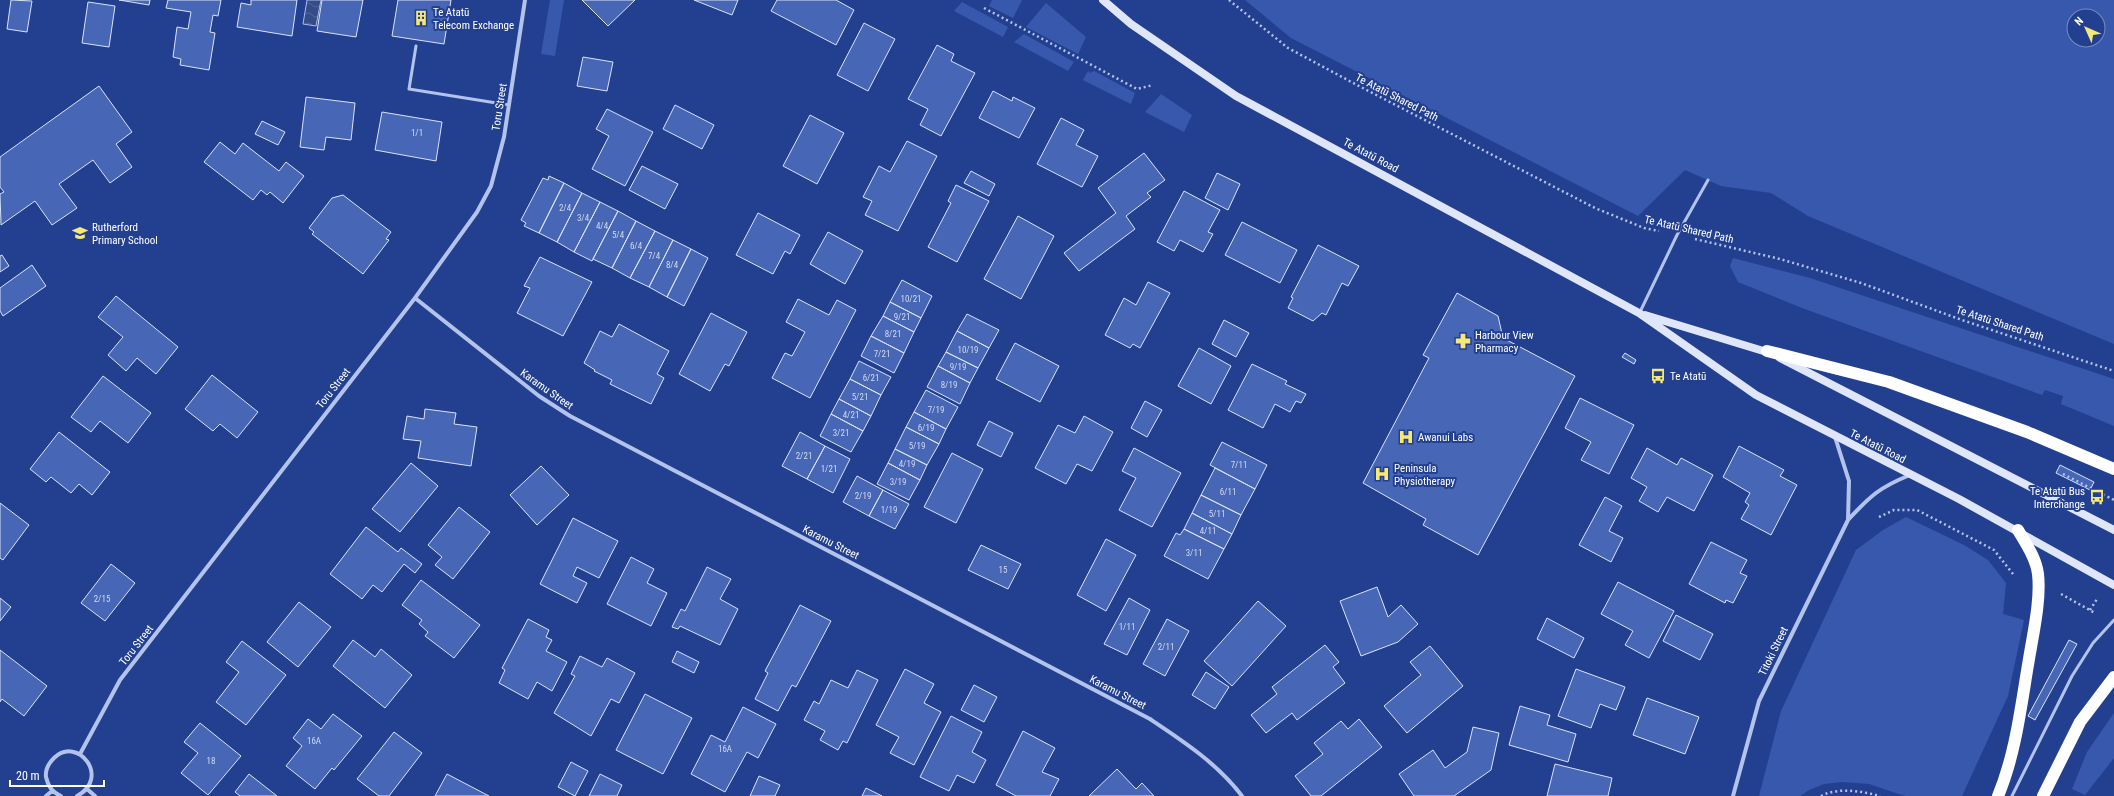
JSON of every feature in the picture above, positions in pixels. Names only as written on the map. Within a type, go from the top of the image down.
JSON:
[{"type":"highway","points":[[1767,351],[1889,382],[2028,432],[2114,469]]},
{"type":"highway","points":[[1998,796],[2007,776],[2017,726],[2030,649],[2038,587],[2038,572],[2033,556],[2018,530]]},
{"type":"highway","points":[[2043,796],[2080,722],[2114,677]]},
{"type":"main road","name":"Te Atatū Road","points":[[1103,0],[1131,24],[1236,96],[1639,313],[1756,395],[2018,530],[2114,585]]},
{"type":"main road","name":"Te Atatū Road","points":[[1639,313],[1767,351],[2114,530]]},
{"type":"street","name":"Toru Street","points":[[80,754],[120,680],[415,298],[468,227],[491,186],[504,137],[525,0]]},
{"type":"street","name":"Karamu Street","points":[[415,298],[539,396],[570,416],[1150,719],[1192,747],[1235,787],[1242,796]]},
{"type":"street","name":"Titoki Street","points":[[1835,437],[1849,481],[1848,520]]},
{"type":"street","name":"Titoki Street","points":[[1733,796],[1759,701],[1848,520],[1869,497],[1886,485],[1910,474]]},
{"type":"street","points":[[61,796],[52,791],[46,773],[51,761],[62,753],[74,752],[80,754],[86,759],[92,770],[90,783],[87,789],[77,796]]},
{"type":"street","points":[[87,789],[95,796]]},
{"type":"street","points":[[46,796],[52,791]]},
{"type":"lane","points":[[416,46],[410,89],[509,105]]},
{"type":"lane","points":[[1639,313],[1677,235],[1708,180]]},
{"type":"lane","points":[[2012,796],[2072,676],[2093,643],[2114,620]]},
{"type":"path","name":"Te Atatū Shared Path","points":[[1229,0],[1288,48],[1595,208],[1644,228],[1780,259],[1860,283],[1962,320],[2114,371]]},
{"type":"path","points":[[984,8],[1137,90],[1153,85]]},
{"type":"path","points":[[2061,473],[2114,500]]},
{"type":"path","points":[[1877,519],[1894,510],[1917,510],[1994,550],[2013,573],[2014,578]]},
{"type":"path","points":[[2055,591],[2090,610],[2098,596]]},
{"type":"path","points":[[1820,796],[1832,792],[1854,791],[1880,796]]},
{"type":"shaded area","points":[[550,0],[564,0],[555,56],[541,54]]},
{"type":"shaded area","points":[[992,0],[1022,0],[1013,18],[989,6]]},
{"type":"shaded area","points":[[1245,0],[2114,0],[2114,344],[1808,216],[1771,193],[1721,186],[1685,170],[1638,216],[1291,38]]},
{"type":"shaded area","points":[[962,2],[1008,27],[1003,37],[954,11]]},
{"type":"shaded area","points":[[1046,3],[1086,37],[1078,54],[1026,27]]},
{"type":"shaded area","points":[[1024,34],[1074,62],[1068,71],[1014,42]]},
{"type":"shaded area","points":[[1088,71],[1090,73],[1094,71],[1135,93],[1131,104],[1083,80]]},
{"type":"shaded area","points":[[1161,94],[1192,115],[1184,132],[1145,112]]},
{"type":"shaded area","points":[[1733,258],[1810,278],[2114,379],[2114,426],[2061,404],[2063,396],[2045,390],[2042,395],[1802,308],[1738,282],[1730,266]]},
{"type":"shaded area","points":[[1906,517],[1964,545],[1988,560],[2006,583],[2003,614],[2024,620],[2008,696],[1962,796],[1905,796],[1869,784],[1842,782],[1824,784],[1809,790],[1800,796],[1759,796],[1781,711],[1856,550],[1883,530]]},
{"type":"shaded area","points":[[2114,713],[2114,758],[2085,795],[2072,789],[2087,752]]},
{"type":"water","points":[[307,0],[321,0],[316,26],[303,24]]},
{"type":"building","points":[[11,0],[32,1],[27,32],[7,29]]},
{"type":"building","points":[[119,0],[150,0],[149,5]]},
{"type":"building","points":[[168,0],[221,0],[218,16],[213,15],[210,32],[215,33],[209,70],[180,65],[181,59],[173,57],[177,27],[188,29],[191,12],[166,8]]},
{"type":"building","points":[[251,0],[297,0],[292,36],[237,27],[241,3],[251,5]]},
{"type":"building","points":[[322,0],[363,0],[356,37],[317,31]]},
{"type":"building","name":"Te Atatū Telecom Exchange","points":[[398,0],[451,0],[444,44],[392,36]]},
{"type":"building","points":[[582,0],[635,0],[608,26]]},
{"type":"building","points":[[694,0],[738,0],[732,15]]},
{"type":"building","points":[[777,0],[836,0],[854,10],[836,45],[771,11]]},
{"type":"building","points":[[88,2],[115,6],[109,47],[82,43]]},
{"type":"building","points":[[864,23],[895,39],[868,91],[837,75]]},
{"type":"building","points":[[937,45],[954,54],[951,61],[975,73],[941,136],[920,125],[928,109],[908,99]]},
{"type":"building","points":[[583,57],[613,62],[607,91],[577,86]]},
{"type":"building","points":[[99,86],[132,132],[116,144],[132,167],[110,183],[93,160],[59,184],[77,208],[52,225],[35,201],[1,225],[0,194],[4,192],[0,187],[0,157]]},
{"type":"building","points":[[993,91],[1012,101],[1013,97],[1035,108],[1019,138],[979,118]]},
{"type":"building","points":[[306,97],[355,103],[351,140],[326,137],[324,150],[300,147]]},
{"type":"building","points":[[675,105],[714,125],[702,149],[663,129]]},
{"type":"building","points":[[607,109],[653,132],[625,186],[592,169],[609,136],[596,129]]},
{"type":"building","points":[[382,112],[442,122],[436,161],[375,150]]},
{"type":"building","points":[[810,115],[844,133],[817,184],[783,166]]},
{"type":"building","points":[[1061,118],[1084,130],[1076,145],[1098,156],[1082,187],[1037,164]]},
{"type":"building","points":[[262,121],[285,132],[278,145],[255,134]]},
{"type":"building","points":[[907,141],[937,156],[898,231],[865,215],[872,201],[863,197],[879,166],[890,172]]},
{"type":"building","points":[[220,142],[235,154],[243,143],[279,171],[286,162],[304,176],[283,203],[270,192],[267,195],[261,190],[253,200],[204,162]]},
{"type":"building","points":[[1144,153],[1165,180],[1147,193],[1151,197],[1126,216],[1135,229],[1079,271],[1064,253],[1116,213],[1098,188]]},
{"type":"building","points":[[642,166],[678,184],[665,209],[629,190]]},
{"type":"building","points":[[971,171],[995,184],[989,196],[964,183]]},
{"type":"building","points":[[1217,173],[1240,184],[1228,210],[1205,198]]},
{"type":"building","points":[[549,176],[564,183],[539,233],[524,226],[526,223],[521,220],[543,178],[548,180]]},
{"type":"building","points":[[564,183],[582,193],[557,242],[539,233]]},
{"type":"building","points":[[956,185],[989,201],[957,262],[928,247],[951,203],[948,201]]},
{"type":"building","points":[[1184,191],[1220,210],[1208,232],[1213,234],[1203,252],[1180,240],[1174,251],[1157,242]]},
{"type":"building","points":[[582,193],[600,202],[574,252],[557,242]]},
{"type":"building","points":[[343,195],[391,232],[386,239],[389,240],[363,274],[312,234],[314,232],[309,228],[332,198]]},
{"type":"building","points":[[600,202],[618,211],[592,261],[574,252]]},
{"type":"building","points":[[618,211],[636,221],[612,268],[593,259]]},
{"type":"building","points":[[758,213],[800,235],[790,254],[785,251],[773,274],[736,255]]},
{"type":"building","points":[[1018,216],[1054,236],[1021,299],[984,279]]},
{"type":"building","points":[[636,221],[655,231],[630,278],[612,268]]},
{"type":"building","points":[[1242,222],[1297,250],[1280,283],[1225,255]]},
{"type":"building","points":[[655,231],[673,240],[649,287],[630,278]]},
{"type":"building","points":[[828,232],[863,251],[845,284],[810,264]]},
{"type":"building","points":[[673,240],[691,249],[667,297],[649,287]]},
{"type":"building","points":[[1318,245],[1359,266],[1348,286],[1342,283],[1326,315],[1322,313],[1313,321],[1288,308],[1293,298],[1291,297]]},
{"type":"building","points":[[691,249],[708,258],[684,306],[667,297]]},
{"type":"building","points":[[2,255],[9,266],[0,272],[0,256]]},
{"type":"building","points":[[540,257],[592,282],[563,336],[517,313],[530,288],[524,286]]},
{"type":"building","points":[[32,265],[46,286],[3,316],[0,311],[0,288]]},
{"type":"building","points":[[902,280],[932,296],[921,318],[890,302]]},
{"type":"building","points":[[1148,282],[1170,293],[1140,348],[1133,344],[1130,348],[1105,335],[1124,298],[1136,305]]},
{"type":"building","points":[[1457,293],[1498,316],[1503,338],[1575,376],[1478,555],[1423,525],[1426,519],[1363,483],[1429,358],[1423,355]]},
{"type":"building","points":[[116,296],[178,347],[156,374],[137,358],[126,371],[108,355],[123,337],[98,317]]},
{"type":"building","points":[[798,299],[829,315],[837,300],[856,310],[810,398],[772,378],[785,353],[792,356],[805,332],[786,322]]},
{"type":"building","points":[[890,302],[921,318],[914,332],[883,316]]},
{"type":"building","points":[[711,313],[747,332],[729,366],[725,364],[710,391],[679,374]]},
{"type":"building","points":[[967,314],[999,330],[989,348],[957,331]]},
{"type":"building","points":[[883,316],[914,332],[904,353],[871,336]]},
{"type":"building","points":[[1224,320],[1249,333],[1236,357],[1212,344]]},
{"type":"building","points":[[619,324],[669,351],[657,374],[664,378],[651,404],[610,384],[612,380],[594,371],[595,370],[584,363],[600,331],[612,337]]},
{"type":"building","points":[[957,331],[989,348],[978,368],[946,352]]},
{"type":"building","points":[[871,336],[904,353],[894,373],[861,356]]},
{"type":"building","points":[[1015,343],[1059,366],[1040,402],[996,379]]},
{"type":"building","points":[[1199,348],[1231,366],[1211,404],[1178,386]]},
{"type":"building","points":[[946,352],[978,368],[970,383],[938,366]]},
{"type":"building","points":[[1625,353],[1636,360],[1634,364],[1622,357]]},
{"type":"building","points":[[859,361],[891,377],[881,395],[850,379]]},
{"type":"building","points":[[1252,364],[1287,381],[1285,384],[1306,394],[1301,403],[1296,401],[1290,412],[1275,404],[1263,428],[1228,410]]},
{"type":"building","points":[[938,366],[970,383],[960,404],[927,387]]},
{"type":"building","points":[[212,375],[258,412],[237,438],[220,424],[213,431],[185,409]]},
{"type":"building","points":[[103,376],[151,413],[128,443],[100,421],[91,432],[71,417]]},
{"type":"building","points":[[850,379],[881,395],[871,416],[839,399]]},
{"type":"building","points":[[926,390],[958,407],[946,429],[914,412]]},
{"type":"building","points":[[1580,398],[1634,425],[1609,474],[1581,460],[1591,442],[1565,428]]},
{"type":"building","points":[[839,399],[871,416],[863,431],[831,414]]},
{"type":"building","points":[[1145,401],[1162,410],[1147,437],[1131,428]]},
{"type":"building","points":[[425,409],[456,413],[454,424],[477,427],[471,466],[418,458],[421,441],[403,439],[407,416],[424,419]]},
{"type":"building","points":[[914,412],[946,429],[939,444],[906,427]]},
{"type":"building","points":[[831,414],[863,431],[851,452],[820,436]]},
{"type":"building","points":[[1084,416],[1113,432],[1092,471],[1077,464],[1066,484],[1035,468],[1058,425],[1075,433]]},
{"type":"building","points":[[989,421],[1013,433],[1001,457],[977,445]]},
{"type":"building","points":[[906,427],[939,444],[927,465],[895,449]]},
{"type":"building","points":[[59,432],[110,472],[92,495],[79,484],[71,493],[51,477],[46,482],[30,469]]},
{"type":"building","points":[[800,432],[825,446],[807,479],[782,466]]},
{"type":"building","points":[[1222,442],[1267,465],[1255,489],[1210,465]]},
{"type":"building","points":[[825,446],[850,459],[833,493],[807,479]]},
{"type":"building","points":[[1739,446],[1784,470],[1780,476],[1797,485],[1771,535],[1741,519],[1749,505],[1745,502],[1750,493],[1723,477]]},
{"type":"building","points":[[1134,448],[1181,473],[1152,527],[1119,510],[1136,478],[1122,471]]},
{"type":"building","points":[[1647,448],[1677,465],[1681,458],[1713,475],[1694,511],[1667,497],[1658,512],[1639,501],[1647,487],[1631,478]]},
{"type":"building","points":[[895,449],[927,465],[920,480],[888,463]]},
{"type":"building","points":[[952,453],[983,469],[956,523],[924,507]]},
{"type":"building","points":[[411,463],[438,486],[400,532],[372,509]]},
{"type":"building","points":[[888,463],[920,480],[909,500],[877,484]]},
{"type":"building","points":[[2060,465],[2094,482],[2090,490],[2056,473]]},
{"type":"building","points":[[541,466],[569,495],[537,525],[510,495]]},
{"type":"building","points":[[1215,468],[1255,489],[1241,515],[1201,495]]},
{"type":"building","points":[[857,476],[883,490],[869,516],[843,502]]},
{"type":"building","points":[[883,490],[909,504],[895,529],[869,516]]},
{"type":"building","points":[[1201,495],[1241,515],[1232,534],[1192,513]]},
{"type":"building","points":[[1605,497],[1622,506],[1609,531],[1623,538],[1611,562],[1579,545]]},
{"type":"building","points":[[0,503],[29,525],[3,560],[0,558]]},
{"type":"building","points":[[459,507],[490,532],[453,579],[435,565],[442,557],[428,545]]},
{"type":"building","points":[[1192,513],[1232,534],[1224,549],[1184,529]]},
{"type":"building","points":[[573,518],[618,541],[599,578],[577,567],[573,576],[587,583],[577,603],[540,584]]},
{"type":"building","points":[[366,527],[398,552],[401,548],[422,564],[415,573],[404,564],[382,592],[373,585],[362,599],[330,574]]},
{"type":"building","points":[[1184,529],[1224,549],[1208,579],[1164,556],[1176,533],[1180,535]]},
{"type":"building","points":[[1106,539],[1136,555],[1106,611],[1077,595]]},
{"type":"building","points":[[1711,542],[1747,560],[1740,573],[1747,576],[1733,603],[1726,600],[1725,603],[1689,584]]},
{"type":"building","points":[[981,545],[1021,564],[1008,589],[968,570]]},
{"type":"building","points":[[631,557],[654,569],[647,583],[667,593],[651,626],[607,604]]},
{"type":"building","points":[[111,564],[135,583],[105,621],[81,603]]},
{"type":"building","points":[[707,567],[731,579],[720,599],[738,609],[720,645],[680,626],[678,629],[672,627],[681,609],[685,611]]},
{"type":"building","points":[[421,580],[480,625],[454,658],[425,636],[428,632],[419,624],[422,620],[402,605]]},
{"type":"building","points":[[1618,582],[1674,611],[1649,658],[1625,645],[1633,631],[1601,614]]},
{"type":"building","points":[[1377,587],[1388,617],[1401,605],[1418,624],[1398,642],[1361,656],[1340,601]]},
{"type":"building","points":[[0,598],[11,607],[0,621]]},
{"type":"building","points":[[1129,598],[1150,610],[1127,655],[1104,644]]},
{"type":"building","points":[[1258,601],[1286,626],[1232,686],[1204,661]]},
{"type":"building","points":[[299,602],[331,627],[298,667],[267,642]]},
{"type":"building","points":[[800,605],[831,621],[796,687],[792,685],[778,711],[755,699],[768,673],[765,671]]},
{"type":"building","points":[[1676,615],[1713,634],[1700,660],[1663,641]]},
{"type":"building","points":[[1547,618],[1584,638],[1574,658],[1537,639]]},
{"type":"building","points":[[528,619],[549,630],[546,637],[552,640],[546,651],[567,662],[552,691],[537,682],[528,699],[499,683],[505,670],[502,668]]},
{"type":"building","points":[[1167,619],[1189,631],[1165,676],[1143,664]]},
{"type":"building","points":[[353,640],[375,657],[381,649],[412,675],[385,708],[333,666]]},
{"type":"building","points":[[2069,640],[2077,644],[2035,720],[2028,716]]},
{"type":"building","points":[[242,641],[286,675],[246,725],[216,702],[239,672],[226,662]]},
{"type":"building","points":[[1325,645],[1339,662],[1333,667],[1345,683],[1297,720],[1292,713],[1266,733],[1251,715],[1277,694],[1272,687]]},
{"type":"building","points":[[1430,646],[1463,686],[1407,733],[1384,706],[1421,675],[1410,662]]},
{"type":"building","points":[[0,650],[47,686],[24,716],[2,699],[0,702]]},
{"type":"building","points":[[677,651],[699,662],[694,673],[672,662]]},
{"type":"building","points":[[580,656],[602,667],[607,658],[635,673],[619,703],[611,699],[591,736],[554,713],[575,676],[571,674]]},
{"type":"building","points":[[905,669],[934,684],[924,703],[941,712],[914,765],[890,753],[899,737],[876,725]]},
{"type":"building","points":[[1576,669],[1625,687],[1616,710],[1600,704],[1591,728],[1558,716]]},
{"type":"building","points":[[857,670],[878,680],[847,743],[843,741],[838,750],[820,740],[825,731],[804,720],[814,701],[819,704],[831,680],[848,688]]},
{"type":"building","points":[[1206,672],[1229,687],[1215,709],[1192,695]]},
{"type":"building","points":[[974,685],[997,697],[984,722],[961,710]]},
{"type":"building","points":[[645,694],[692,718],[663,774],[616,750]]},
{"type":"building","points":[[1647,698],[1699,717],[1685,754],[1633,735]]},
{"type":"building","points":[[1520,706],[1550,715],[1547,725],[1576,734],[1568,762],[1509,745]]},
{"type":"building","points":[[743,707],[776,724],[758,758],[747,752],[725,792],[691,774],[711,735],[725,742]]},
{"type":"building","points":[[333,714],[362,736],[334,770],[332,768],[315,789],[286,766],[302,746],[293,738],[308,719],[321,729]]},
{"type":"building","points":[[951,716],[982,732],[972,752],[986,760],[974,783],[957,775],[949,791],[920,777]]},
{"type":"building","points":[[1359,719],[1382,747],[1321,796],[1311,796],[1295,776],[1323,754],[1314,743],[1341,721],[1348,729]]},
{"type":"building","points":[[200,723],[241,756],[208,795],[181,773],[198,753],[184,742]]},
{"type":"building","points":[[1473,727],[1499,733],[1491,770],[1454,796],[1414,796],[1399,774],[1433,750],[1445,768],[1467,752]]},
{"type":"building","points":[[1023,731],[1055,748],[1042,772],[1059,779],[1050,796],[1016,796],[996,785]]},
{"type":"building","points":[[394,732],[422,753],[389,796],[379,796],[357,779]]},
{"type":"building","points":[[571,762],[588,771],[575,796],[558,787]]},
{"type":"building","points":[[1555,764],[1612,778],[1608,796],[1547,796]]},
{"type":"building","points":[[1117,769],[1136,789],[1142,783],[1154,796],[1089,796]]},
{"type":"building","points":[[249,774],[277,796],[240,796],[235,792]]},
{"type":"building","points":[[447,774],[489,796],[435,796]]},
{"type":"building","points":[[600,774],[622,785],[617,796],[589,796]]},
{"type":"building","points":[[759,776],[780,785],[775,796],[750,796]]},
{"type":"building","points":[[866,788],[882,796],[862,796]]},
{"type":"place","name":"Te Atatū Telecom Exchange","points":[[421,18]]},
{"type":"place","name":"Rutherford Primary School","points":[[80,233]]},
{"type":"place","name":"Harbour View Pharmacy","points":[[1463,341]]},
{"type":"place","name":"Te Atatū","points":[[1658,376]]},
{"type":"place","name":"Awanui Labs","points":[[1406,437]]},
{"type":"place","name":"Peninsula Physiotherapy","points":[[1382,474]]},
{"type":"place","name":"Te Atatū Bus Interchange","points":[[2097,497]]}]
